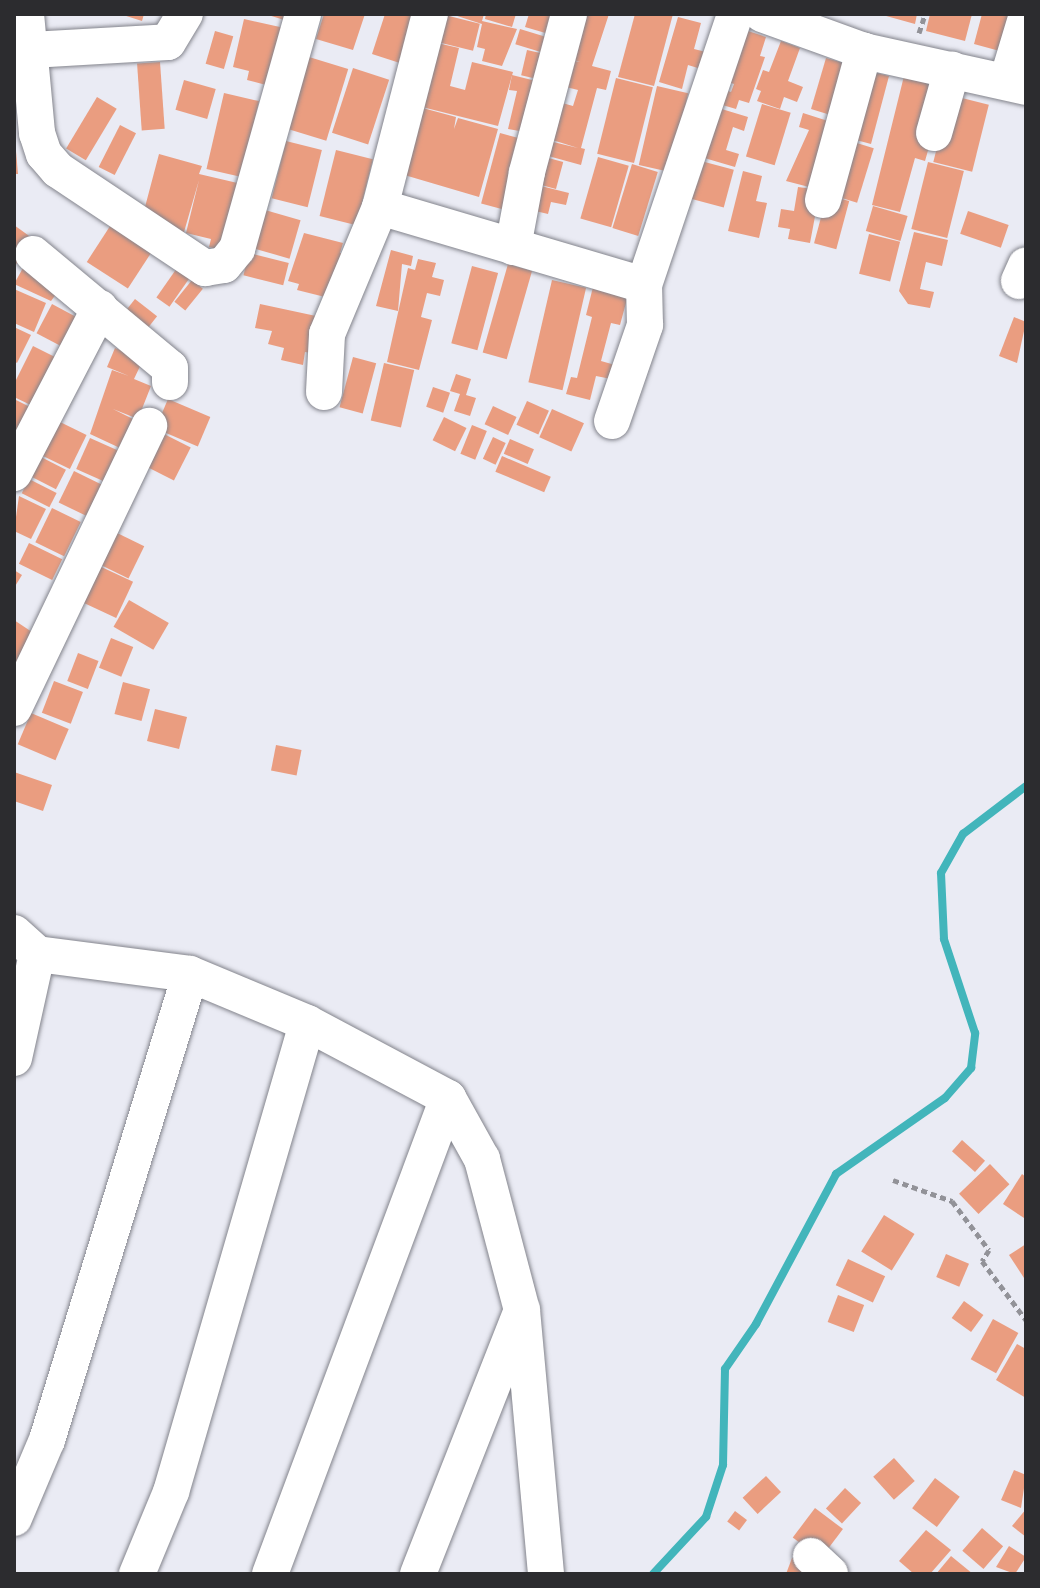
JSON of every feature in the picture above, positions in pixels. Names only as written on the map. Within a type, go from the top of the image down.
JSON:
[{"type":"street","points":[[26,14],[37,133],[44,154],[58,170],[205,268],[224,265],[237,249],[303,14]]},
{"type":"street","points":[[31,50],[168,42],[185,14]]},
{"type":"street","points":[[324,392],[327,334],[380,207],[430,14]]},
{"type":"street","points":[[513,247],[527,172],[569,14]]},
{"type":"street","points":[[612,421],[645,325],[644,285],[735,14]]},
{"type":"street","points":[[762,14],[864,51],[1016,84],[1026,18]]},
{"type":"street","points":[[823,200],[864,51]]},
{"type":"street","points":[[934,133],[952,70]]},
{"type":"street","points":[[380,207],[644,285]]},
{"type":"street","points":[[33,254],[170,368],[170,382]]},
{"type":"street","points":[[14,473],[100,308]]},
{"type":"street","points":[[14,708],[149,426]]},
{"type":"street","points":[[14,1058],[26,944],[190,974],[307,1023],[448,1098],[482,1159],[522,1310],[546,1574]]},
{"type":"street","points":[[14,1518],[47,1440],[190,974]]},
{"type":"street","points":[[137,1574],[171,1492],[307,1023]]},
{"type":"street","points":[[270,1574],[448,1098]]},
{"type":"street","points":[[418,1574],[522,1310]]},
{"type":"path","points":[[893,1180],[952,1201],[989,1250],[982,1261],[1026,1320]]},
{"type":"building","points":[[120,14],[144,14],[142,21]]},
{"type":"building","points":[[265,14],[300,14],[297,24]]},
{"type":"building","points":[[324,14],[365,14],[353,50],[316,39]]},
{"type":"building","points":[[385,14],[423,14],[406,65],[372,54]]},
{"type":"building","points":[[441,14],[480,24],[473,51],[434,41]]},
{"type":"building","points":[[451,14],[484,14],[482,21],[517,29],[502,66],[482,61],[485,49],[477,47],[482,24]]},
{"type":"building","points":[[486,14],[516,14],[512,27],[485,19]]},
{"type":"building","points":[[529,14],[560,14],[559,37],[525,27]]},
{"type":"building","points":[[582,14],[609,14],[592,66],[611,71],[606,90],[597,88],[581,148],[585,149],[581,165],[541,154],[545,140],[578,148],[546,138],[548,99],[573,106],[578,90],[562,86],[569,60],[580,62],[568,58]]},
{"type":"building","points":[[635,14],[673,14],[654,86],[618,77]]},
{"type":"building","points":[[879,14],[917,14],[915,24]]},
{"type":"building","points":[[930,14],[972,14],[965,41],[926,31]]},
{"type":"building","points":[[982,14],[1018,14],[1007,53],[974,44]]},
{"type":"building","points":[[678,17],[701,23],[694,49],[706,52],[701,69],[688,65],[682,89],[659,82]]},
{"type":"building","points":[[244,19],[289,29],[266,85],[247,80],[249,71],[233,67]]},
{"type":"building","points":[[520,29],[560,41],[555,57],[515,44]]},
{"type":"building","points":[[745,30],[766,37],[760,56],[765,57],[749,103],[739,100],[736,109],[719,104],[724,90],[731,92],[734,84],[720,79]]},
{"type":"building","points":[[215,31],[233,36],[224,69],[206,64]]},
{"type":"building","points":[[781,41],[800,48],[788,81],[803,87],[797,102],[784,97],[780,109],[757,101],[761,91],[756,89],[763,70],[769,72]]},
{"type":"building","points":[[433,42],[459,48],[450,86],[465,90],[472,62],[513,72],[498,126],[418,106]]},
{"type":"building","points":[[527,50],[552,56],[546,81],[521,75]]},
{"type":"building","points":[[309,57],[348,69],[326,141],[287,129]]},
{"type":"building","points":[[826,58],[847,64],[837,117],[811,109]]},
{"type":"building","points":[[160,62],[165,129],[142,130],[137,64]]},
{"type":"building","points":[[353,68],[389,80],[368,144],[332,133]]},
{"type":"building","points":[[868,71],[889,76],[871,144],[845,137]]},
{"type":"building","points":[[512,75],[548,84],[531,133],[508,129],[517,91],[509,90]]},
{"type":"building","points":[[904,76],[946,88],[925,161],[915,158],[900,212],[872,205]]},
{"type":"building","points":[[616,78],[653,87],[634,163],[597,154]]},
{"type":"building","points":[[184,80],[216,89],[207,119],[175,110]]},
{"type":"building","points":[[657,86],[688,93],[670,172],[639,165]]},
{"type":"building","points":[[224,93],[259,101],[242,177],[206,169]]},
{"type":"building","points":[[950,95],[989,105],[972,172],[933,162]]},
{"type":"building","points":[[97,97],[117,109],[86,160],[66,148]]},
{"type":"building","points":[[762,104],[791,113],[775,165],[746,157]]},
{"type":"building","points":[[419,107],[456,117],[454,129],[458,118],[498,129],[479,197],[401,174]]},
{"type":"building","points":[[715,107],[748,117],[744,131],[733,127],[726,150],[739,154],[735,167],[701,157]]},
{"type":"building","points":[[803,113],[828,121],[809,187],[786,181],[809,130],[799,127]]},
{"type":"building","points":[[120,125],[136,133],[115,175],[99,167]]},
{"type":"building","points":[[500,133],[529,141],[510,211],[481,204]]},
{"type":"building","points":[[847,140],[874,148],[857,203],[830,195]]},
{"type":"building","points":[[286,141],[322,150],[308,207],[272,198]]},
{"type":"building","points":[[336,150],[373,159],[356,225],[320,216]]},
{"type":"building","points":[[16,151],[18,174],[14,174]]},
{"type":"building","points":[[159,154],[202,166],[199,174],[246,185],[226,251],[209,247],[211,239],[186,233],[199,180],[182,239],[145,207]]},
{"type":"building","points":[[541,156],[563,162],[556,189],[534,183]]},
{"type":"building","points":[[598,157],[629,166],[611,227],[580,219]]},
{"type":"building","points":[[701,161],[734,170],[724,207],[691,199]]},
{"type":"building","points":[[928,162],[964,171],[947,238],[911,229]]},
{"type":"building","points":[[632,164],[658,172],[638,236],[612,228]]},
{"type":"building","points":[[743,171],[762,176],[756,201],[767,203],[759,238],[728,231]]},
{"type":"building","points":[[533,184],[569,193],[566,205],[551,202],[548,214],[527,209]]},
{"type":"building","points":[[798,187],[820,190],[810,243],[788,239],[790,229],[778,227],[781,209],[794,211]]},
{"type":"building","points":[[827,195],[849,201],[836,249],[814,243]]},
{"type":"building","points":[[873,206],[908,216],[900,241],[866,231]]},
{"type":"building","points":[[265,210],[301,220],[290,259],[254,248]]},
{"type":"building","points":[[968,211],[1009,225],[1001,248],[960,234]]},
{"type":"building","points":[[114,220],[155,247],[128,289],[87,262]]},
{"type":"building","points":[[14,225],[32,238],[14,268]]},
{"type":"building","points":[[914,232],[948,240],[942,266],[926,262],[920,289],[934,292],[930,308],[908,304],[899,291]]},
{"type":"building","points":[[304,233],[343,243],[340,253],[347,254],[329,298],[297,290],[299,284],[288,281]]},
{"type":"building","points":[[869,234],[900,242],[890,282],[859,274]]},
{"type":"building","points":[[391,250],[413,256],[411,266],[402,264],[398,311],[376,306]]},
{"type":"building","points":[[249,253],[289,263],[283,285],[243,275]]},
{"type":"building","points":[[28,259],[65,282],[51,301],[14,284]]},
{"type":"building","points":[[418,259],[436,263],[432,277],[444,280],[440,296],[427,293],[421,317],[432,320],[419,370],[387,362],[408,268],[415,270]]},
{"type":"building","points":[[508,264],[532,271],[507,359],[483,352]]},
{"type":"building","points":[[472,266],[498,273],[477,350],[451,343]]},
{"type":"building","points":[[177,268],[190,277],[169,307],[156,297]]},
{"type":"building","points":[[595,279],[630,288],[620,325],[611,323],[601,361],[615,365],[611,379],[596,376],[590,400],[566,394],[571,377],[577,378],[592,317],[586,315]]},
{"type":"building","points":[[192,280],[203,289],[185,311],[174,302]]},
{"type":"building","points":[[552,280],[586,288],[562,390],[528,382]]},
{"type":"building","points":[[14,289],[46,303],[34,332],[14,323]]},
{"type":"building","points":[[135,299],[157,316],[143,334],[121,317]]},
{"type":"building","points":[[52,304],[76,317],[60,346],[37,333]]},
{"type":"building","points":[[260,304],[316,316],[311,353],[305,352],[303,365],[281,360],[284,348],[268,344],[272,331],[255,328]]},
{"type":"building","points":[[1014,317],[1026,322],[1017,363],[999,356]]},
{"type":"building","points":[[14,327],[31,335],[17,363],[14,361]]},
{"type":"building","points":[[33,346],[63,361],[39,409],[14,397],[14,384]]},
{"type":"building","points":[[115,348],[143,360],[134,379],[151,386],[138,419],[113,409],[133,419],[120,448],[90,434],[112,370],[129,376],[107,367]]},
{"type":"building","points":[[353,357],[376,363],[363,413],[340,407]]},
{"type":"building","points":[[384,363],[414,370],[401,427],[371,420]]},
{"type":"building","points":[[456,374],[471,379],[466,395],[476,398],[470,416],[454,411],[460,394],[450,391]]},
{"type":"building","points":[[433,387],[450,393],[443,413],[426,407]]},
{"type":"building","points":[[14,399],[38,411],[14,440]]},
{"type":"building","points":[[168,399],[210,417],[198,446],[155,428]]},
{"type":"building","points":[[527,401],[549,411],[538,435],[516,425]]},
{"type":"building","points":[[493,406],[517,417],[508,435],[485,424]]},
{"type":"building","points":[[552,409],[584,423],[571,452],[539,437]]},
{"type":"building","points":[[444,417],[466,428],[455,451],[433,440]]},
{"type":"building","points":[[56,420],[87,435],[70,469],[39,454]]},
{"type":"building","points":[[472,425],[487,431],[475,460],[460,454]]},
{"type":"building","points":[[164,434],[191,448],[174,481],[147,467]]},
{"type":"building","points":[[493,437],[506,443],[496,465],[483,459]]},
{"type":"building","points":[[90,438],[122,452],[108,483],[76,469]]},
{"type":"building","points":[[510,439],[534,449],[528,464],[504,454]]},
{"type":"building","points":[[502,456],[551,477],[544,492],[495,472]]},
{"type":"building","points":[[41,457],[66,470],[56,489],[31,477]]},
{"type":"building","points":[[74,471],[105,486],[89,517],[59,502]]},
{"type":"building","points":[[29,479],[57,493],[49,507],[22,493]]},
{"type":"building","points":[[19,496],[46,509],[31,539],[14,531]]},
{"type":"building","points":[[52,508],[81,522],[64,556],[35,542]]},
{"type":"building","points":[[111,530],[144,546],[128,579],[95,562]]},
{"type":"building","points":[[29,543],[62,559],[52,580],[19,564]]},
{"type":"building","points":[[95,564],[133,582],[116,618],[78,600]]},
{"type":"building","points":[[14,570],[22,575],[14,588]]},
{"type":"building","points":[[129,600],[169,623],[153,650],[114,627]]},
{"type":"building","points":[[14,620],[38,636],[18,668],[14,666]]},
{"type":"building","points":[[111,638],[133,647],[121,677],[99,668]]},
{"type":"building","points":[[78,653],[99,661],[88,689],[67,681]]},
{"type":"building","points":[[54,681],[83,692],[71,724],[42,713]]},
{"type":"building","points":[[123,682],[150,689],[142,721],[114,714]]},
{"type":"building","points":[[155,709],[187,717],[179,749],[147,741]]},
{"type":"building","points":[[31,713],[69,729],[55,760],[18,744]]},
{"type":"building","points":[[276,745],[302,750],[297,775],[271,771]]},
{"type":"building","points":[[14,772],[52,785],[43,811],[14,801]]},
{"type":"building","points":[[962,1140],[985,1161],[975,1172],[952,1151]]},
{"type":"building","points":[[990,1164],[1009,1184],[979,1214],[959,1194]]},
{"type":"building","points":[[1022,1174],[1026,1177],[1024,1218],[1003,1204]]},
{"type":"building","points":[[884,1215],[915,1234],[892,1271],[861,1251]]},
{"type":"building","points":[[1026,1244],[1026,1281],[1009,1255]]},
{"type":"building","points":[[946,1254],[969,1264],[959,1287],[936,1277]]},
{"type":"building","points":[[848,1259],[885,1276],[873,1303],[836,1285]]},
{"type":"building","points":[[838,1295],[864,1305],[854,1332],[828,1322]]},
{"type":"building","points":[[964,1301],[983,1315],[971,1332],[952,1318]]},
{"type":"building","points":[[993,1319],[1018,1333],[996,1373],[971,1359]]},
{"type":"building","points":[[1017,1344],[1026,1349],[1026,1398],[996,1380]]},
{"type":"building","points":[[894,1458],[915,1481],[894,1500],[873,1477]]},
{"type":"building","points":[[1014,1470],[1026,1475],[1021,1508],[1001,1500]]},
{"type":"building","points":[[766,1476],[781,1492],[758,1514],[743,1498]]},
{"type":"building","points":[[935,1478],[960,1497],[937,1527],[912,1508]]},
{"type":"building","points":[[845,1488],[861,1503],[842,1523],[826,1508]]},
{"type":"building","points":[[815,1508],[843,1529],[821,1559],[793,1538]]},
{"type":"building","points":[[1026,1509],[1026,1537],[1012,1526]]},
{"type":"building","points":[[735,1511],[747,1520],[739,1530],[727,1521]]},
{"type":"building","points":[[982,1528],[1003,1546],[983,1569],[962,1551]]},
{"type":"building","points":[[926,1530],[951,1550],[930,1574],[914,1574],[899,1561]]},
{"type":"building","points":[[1009,1546],[1026,1557],[1015,1574],[996,1567]]},
{"type":"building","points":[[951,1556],[973,1574],[936,1574]]},
{"type":"building","points":[[792,1558],[823,1570],[822,1574],[786,1574]]},
{"type":"waterway","points":[[653,1574],[706,1517],[723,1465],[725,1369],[756,1324],[836,1174],[945,1098],[971,1068],[975,1033],[944,939],[941,873],[963,834],[1026,786]]}]
